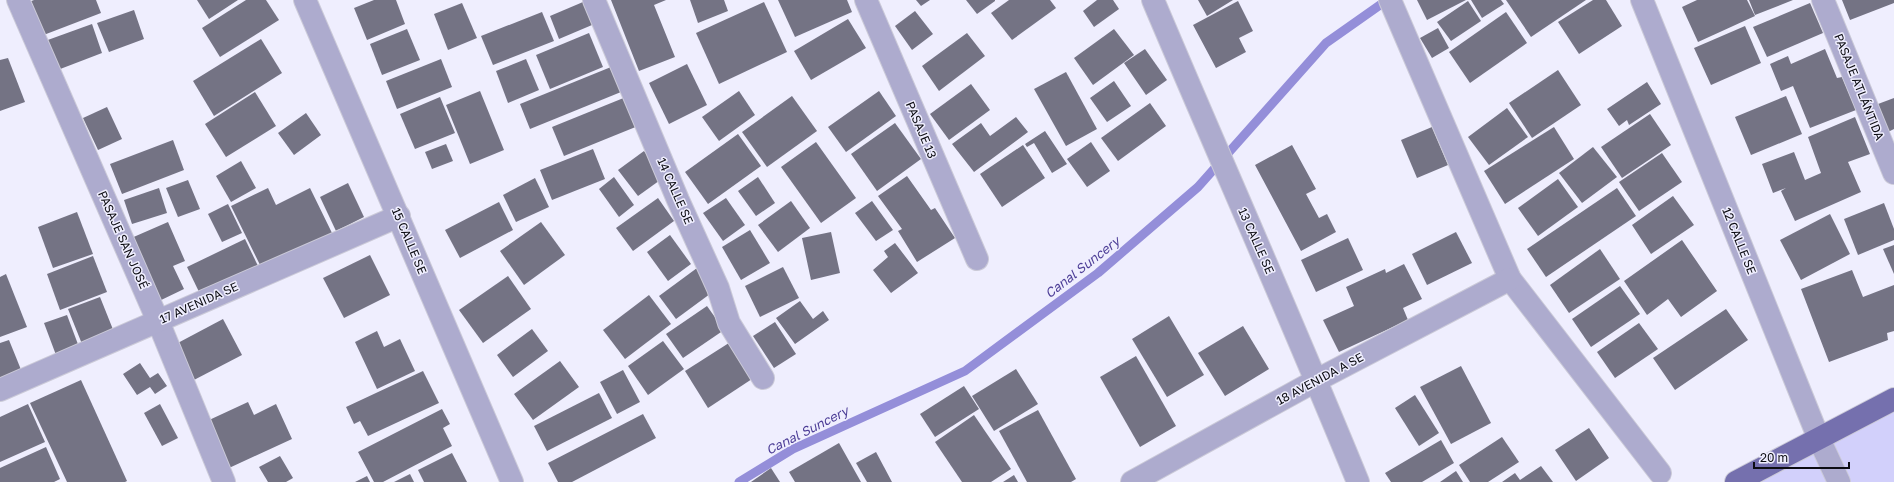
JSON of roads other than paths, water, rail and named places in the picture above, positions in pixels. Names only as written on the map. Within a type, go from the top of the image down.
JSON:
[{"type":"main road","points":[[1736,482],[1894,399]]},
{"type":"street","name":"PASAJE SAN JOSÉ","points":[[18,0],[158,321],[224,482]]},
{"type":"street","name":"15 CALLE SE","points":[[305,0],[512,482]]},
{"type":"street","name":"14 CALLE SE","points":[[594,0],[678,200],[718,288],[729,324],[763,378]]},
{"type":"street","name":"PASAJE 13","points":[[866,0],[977,259]]},
{"type":"street","name":"13 CALLE SE","points":[[1153,0],[1209,134],[1317,380],[1358,482]]},
{"type":"street","name":"12 CALLE SE","points":[[1642,0],[1819,439],[1839,482]]},
{"type":"street","name":"PASAJE ATLÁNTIDA","points":[[1824,0],[1894,173]]},
{"type":"street","points":[[1390,2],[1510,279],[1660,473]]},
{"type":"street","name":"17 AVENIDA SE","points":[[0,390],[399,216]]},
{"type":"street","name":"18 AVENIDA A SE","points":[[1132,482],[1317,380],[1510,279]]},
{"type":"waterway","name":"Canal Suncery","points":[[739,482],[793,449],[965,371],[1098,273],[1198,187],[1326,43],[1387,0]]}]
